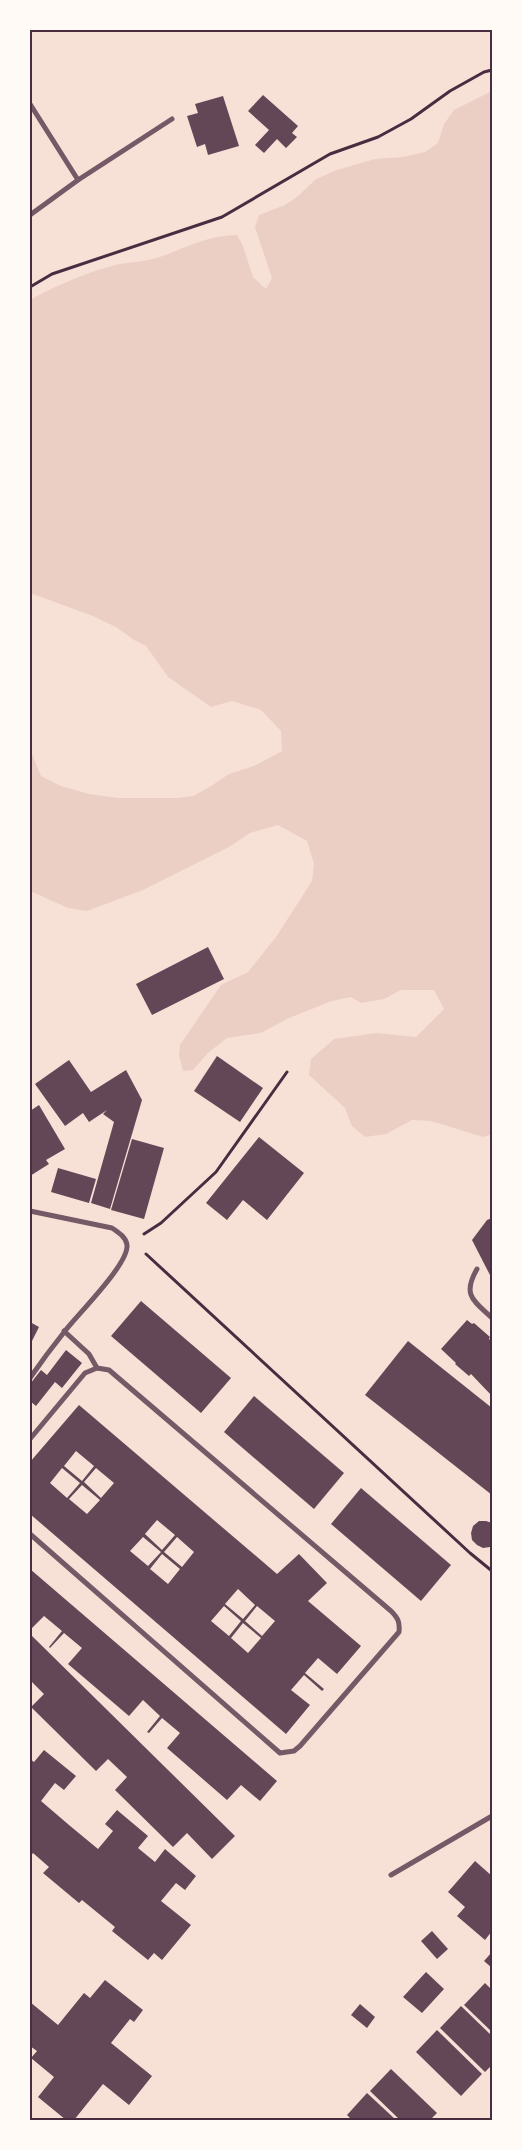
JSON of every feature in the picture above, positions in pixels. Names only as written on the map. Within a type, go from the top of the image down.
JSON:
[{"type":"street","points":[[30,104],[78,180]]},
{"type":"street","points":[[30,215],[78,180],[172,119]]},
{"type":"street","points":[[30,1211],[112,1228],[123,1236],[127,1245],[124,1257],[112,1276],[64,1331],[30,1378]]},
{"type":"street","points":[[477,1269],[471,1279],[469,1289],[471,1298],[492,1318]]},
{"type":"street","points":[[64,1331],[89,1354],[97,1368]]},
{"type":"street","points":[[30,1439],[81,1377],[97,1368],[114,1373],[391,1611],[397,1617],[400,1624],[399,1632],[300,1746],[294,1751],[280,1753],[30,1534]]},
{"type":"street","points":[[391,1875],[492,1816]]},
{"type":"path","points":[[30,287],[52,274],[222,216],[330,154],[378,137],[411,119],[450,91],[484,72],[492,70]]},
{"type":"path","points":[[127,1245],[161,1223],[216,1172],[287,1072]]},
{"type":"path","points":[[127,1245],[148,1254],[470,1554],[492,1571]]},
{"type":"shaded area","points":[[492,91],[492,1134],[483,1137],[431,1121],[412,1120],[386,1134],[365,1137],[352,1126],[345,1108],[309,1075],[311,1059],[334,1039],[377,1033],[416,1037],[444,1009],[434,990],[401,990],[384,999],[361,1003],[351,997],[332,1001],[289,1018],[261,1033],[227,1038],[208,1053],[193,1070],[183,1071],[179,1055],[180,1045],[221,985],[248,972],[276,937],[312,881],[314,864],[307,841],[278,825],[250,833],[229,847],[143,890],[87,911],[68,908],[30,891],[30,749],[41,776],[61,786],[89,794],[118,798],[178,798],[193,796],[229,774],[254,766],[282,751],[281,731],[261,710],[232,701],[211,707],[168,677],[146,646],[116,627],[93,616],[30,593],[30,300],[50,289],[104,268],[157,258],[205,240],[237,235],[243,246],[253,277],[266,289],[272,278],[255,227],[259,215],[285,205],[316,179],[337,170],[375,159],[403,157],[425,152],[438,143],[444,124],[454,110]]},
{"type":"building","points":[[263,95],[298,126],[292,133],[297,137],[286,148],[277,139],[264,153],[255,145],[269,130],[248,111]]},
{"type":"building","points":[[223,96],[239,146],[208,155],[205,144],[197,147],[187,116],[198,113],[195,104]]},
{"type":"building","points":[[208,947],[224,979],[152,1015],[136,984]]},
{"type":"building","points":[[217,1056],[263,1088],[240,1122],[194,1091]]},
{"type":"building","points":[[69,1060],[91,1092],[126,1070],[142,1100],[110,1209],[91,1203],[114,1122],[103,1114],[107,1110],[89,1122],[83,1113],[65,1126],[35,1084]]},
{"type":"building","points":[[39,1105],[65,1149],[46,1160],[49,1164],[30,1176],[30,1111]]},
{"type":"building","points":[[259,1137],[304,1173],[267,1220],[243,1200],[227,1220],[206,1203]]},
{"type":"building","points":[[132,1139],[164,1148],[144,1219],[111,1210]]},
{"type":"building","points":[[58,1168],[96,1179],[89,1203],[51,1192]]},
{"type":"building","points":[[492,1218],[492,1279],[472,1240],[487,1220]]},
{"type":"building","points":[[141,1301],[231,1378],[201,1413],[111,1336]]},
{"type":"building","points":[[467,1320],[472,1324],[474,1323],[490,1337],[489,1339],[492,1342],[492,1396],[471,1374],[469,1376],[441,1349]]},
{"type":"building","points":[[30,1322],[39,1327],[30,1345]]},
{"type":"building","points":[[408,1341],[492,1408],[492,1495],[365,1395]]},
{"type":"building","points":[[66,1350],[82,1363],[62,1388],[55,1382],[36,1406],[30,1401],[30,1384],[41,1370],[47,1375]]},
{"type":"building","points":[[254,1396],[344,1473],[314,1509],[224,1432]]},
{"type":"building","points":[[79,1405],[277,1574],[299,1554],[327,1583],[308,1601],[361,1646],[337,1674],[318,1658],[305,1673],[324,1689],[322,1691],[304,1675],[291,1690],[310,1705],[286,1734],[30,1514],[30,1462]],"holes":[[[76,1451],[94,1466],[82,1481],[64,1466]],[[62,1468],[80,1483],[67,1498],[50,1483]],[[96,1468],[114,1483],[101,1498],[84,1482]],[[82,1485],[100,1500],[87,1514],[69,1499]],[[157,1520],[175,1535],[162,1550],[145,1534]],[[143,1537],[161,1552],[148,1566],[130,1551]],[[177,1537],[194,1552],[182,1567],[164,1552]],[[162,1554],[180,1569],[168,1584],[150,1569]],[[238,1589],[255,1605],[243,1619],[225,1604]],[[224,1606],[241,1621],[229,1636],[211,1621]],[[257,1606],[275,1621],[262,1636],[245,1621]],[[243,1623],[261,1638],[248,1653],[231,1638]]]},
{"type":"building","points":[[361,1488],[451,1565],[421,1601],[331,1524]]},
{"type":"building","points":[[479,1521],[492,1523],[492,1545],[490,1547],[483,1548],[472,1540],[473,1526]]},
{"type":"building","points":[[30,1569],[277,1781],[260,1801],[241,1785],[227,1800],[167,1748],[180,1733],[162,1718],[149,1733],[147,1732],[160,1716],[143,1700],[129,1716],[68,1664],[82,1648],[64,1633],[50,1648],[62,1631],[44,1616],[30,1630]]},
{"type":"building","points":[[30,1634],[235,1836],[212,1859],[187,1833],[173,1847],[115,1790],[127,1777],[108,1759],[96,1771],[31,1707],[44,1694],[30,1680]]},
{"type":"building","points":[[44,1750],[76,1776],[64,1790],[55,1783],[41,1801],[69,1825],[98,1849],[113,1831],[105,1824],[117,1810],[148,1836],[138,1848],[155,1862],[165,1849],[196,1876],[185,1890],[176,1883],[161,1901],[191,1925],[162,1960],[154,1953],[148,1960],[112,1931],[115,1927],[82,1900],[79,1903],[43,1873],[49,1867],[33,1853],[30,1857],[30,1759],[34,1762]]},
{"type":"building","points":[[475,1861],[492,1876],[492,1931],[485,1940],[457,1916],[465,1907],[448,1892]]},
{"type":"building","points":[[432,1931],[448,1949],[437,1959],[421,1941]]},
{"type":"building","points":[[492,1952],[492,1968],[484,1961]]},
{"type":"building","points":[[426,1972],[444,1989],[422,2013],[403,1997]]},
{"type":"building","points":[[105,1980],[143,2010],[134,2022],[130,2019],[111,2043],[152,2076],[129,2105],[103,2084],[74,2120],[66,2120],[38,2097],[54,2077],[31,2058],[37,2051],[30,2046],[30,2002],[58,2025],[84,1993],[90,1998]]},
{"type":"building","points":[[485,1983],[492,1990],[492,2032],[464,2005]]},
{"type":"building","points":[[360,2004],[375,2017],[367,2028],[351,2015]]},
{"type":"building","points":[[461,2006],[492,2036],[492,2065],[485,2072],[440,2028]]},
{"type":"building","points":[[437,2030],[482,2074],[461,2096],[416,2052]]},
{"type":"building","points":[[391,2069],[437,2113],[430,2120],[400,2120],[370,2091]]},
{"type":"building","points":[[367,2093],[396,2120],[352,2120],[347,2115]]}]
